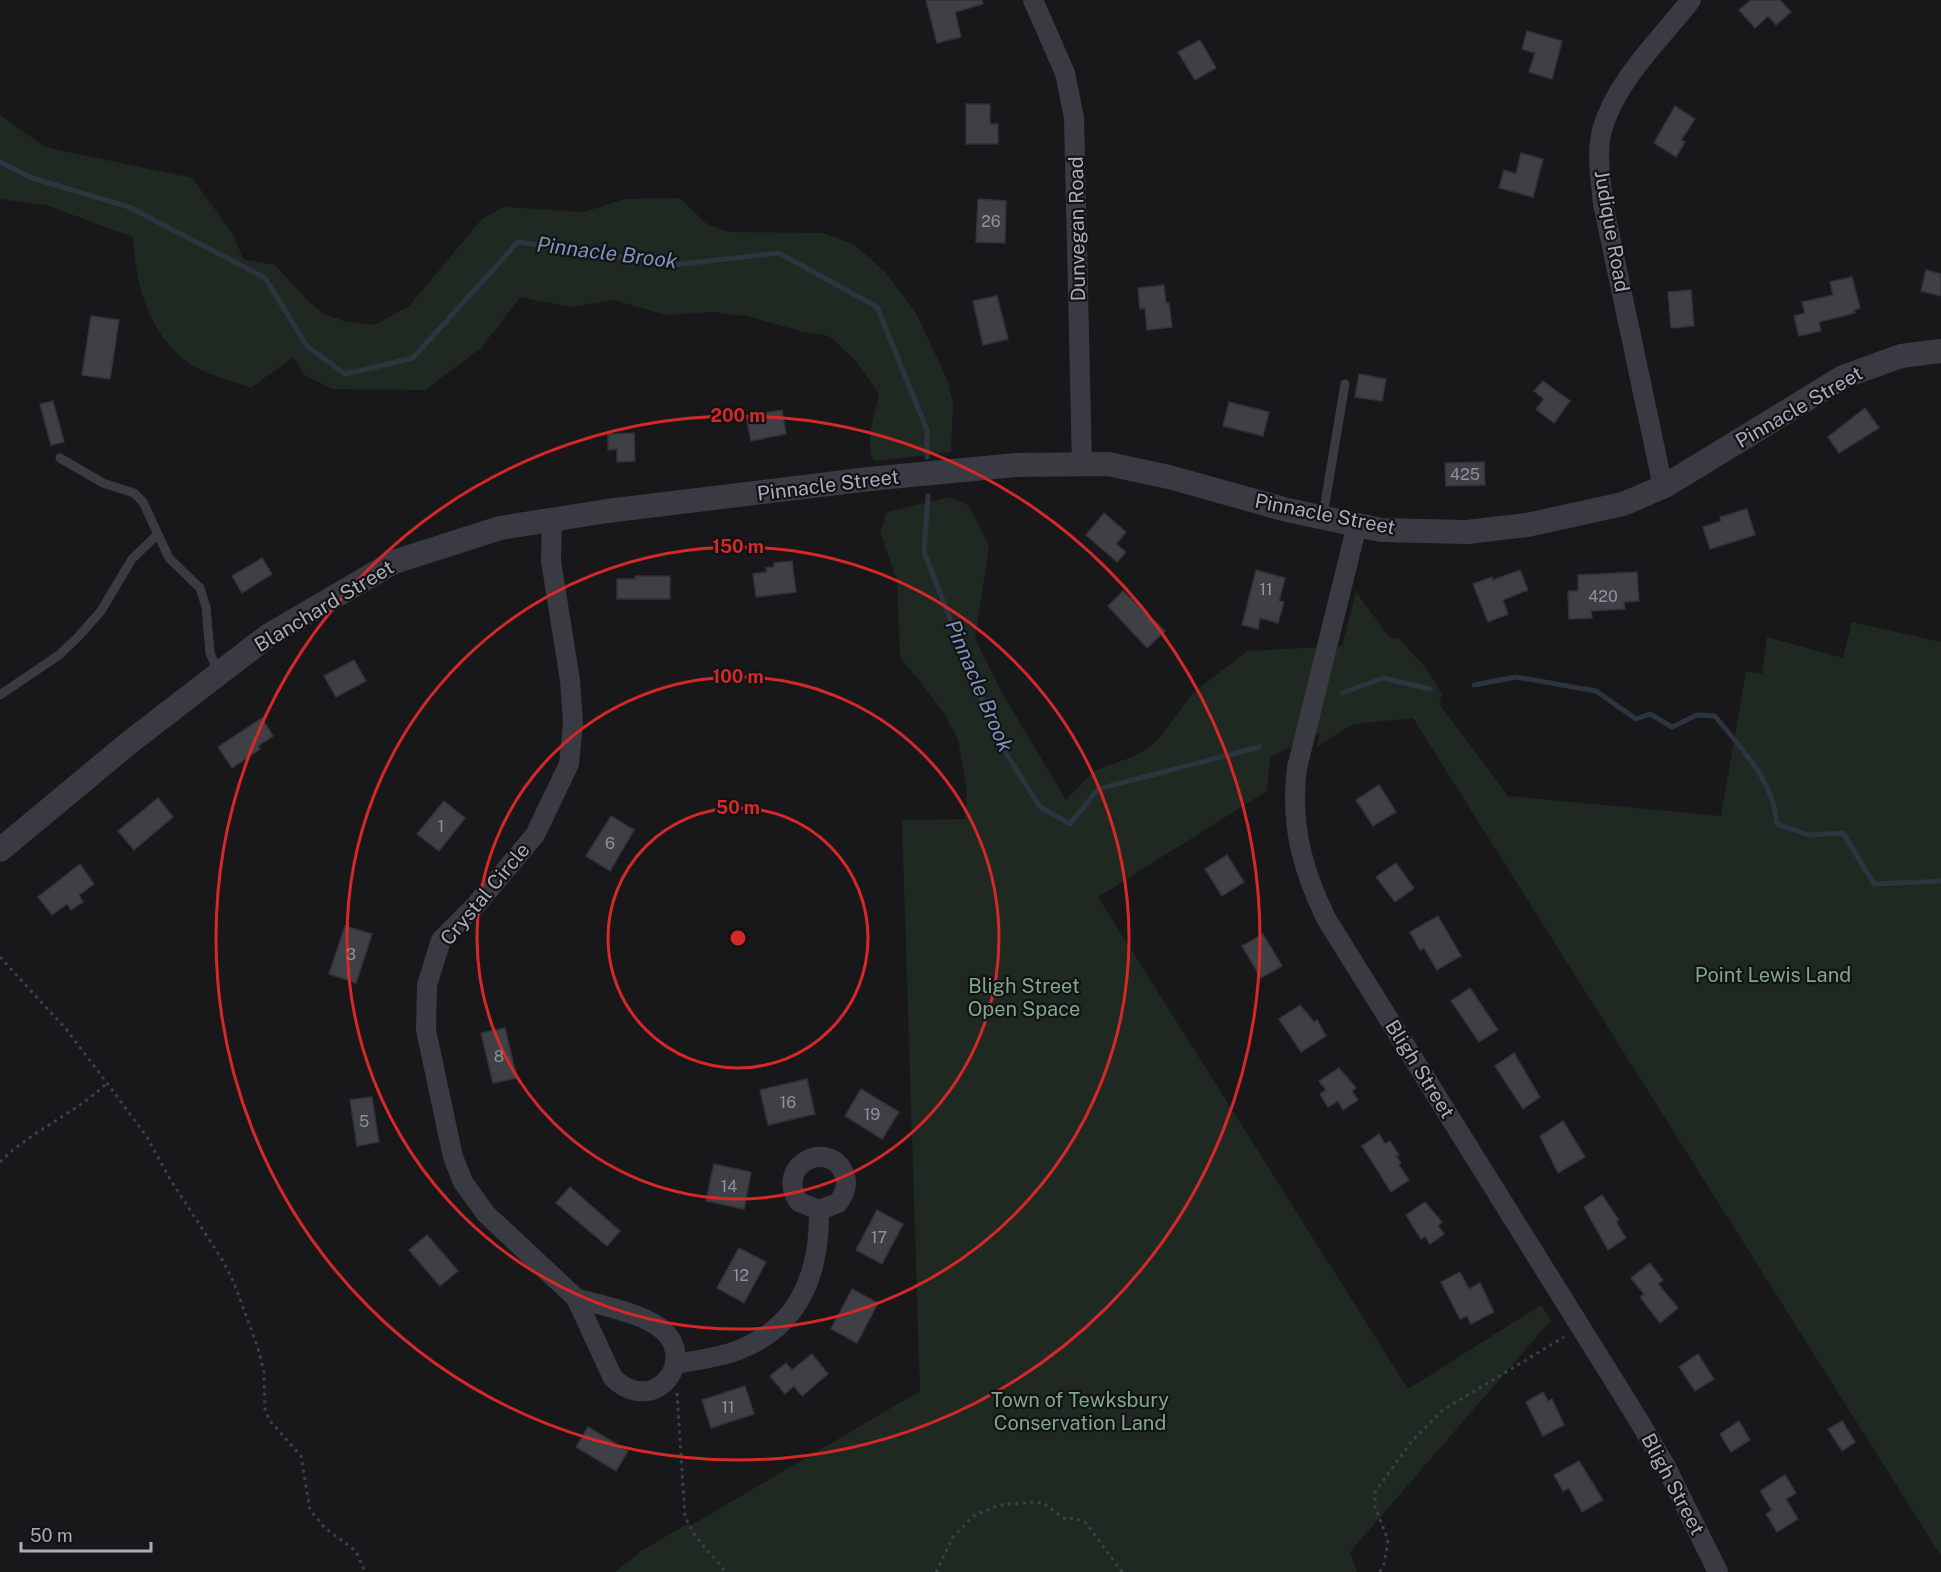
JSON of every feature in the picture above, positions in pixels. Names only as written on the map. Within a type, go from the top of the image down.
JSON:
[{"type":"street","name":"Dunvegan Road","points":[[1033,0],[1065,74],[1074,117],[1082,465]]},
{"type":"street","name":"Judique Road","points":[[1664,487],[1603,204],[1599,160],[1602,131],[1615,99],[1635,68],[1690,0]]},
{"type":"street","name":"Pinnacle Street","points":[[710,500],[868,479],[1016,465],[1107,464],[1169,477],[1323,518],[1381,530],[1467,532],[1527,525],[1623,504],[1664,487],[1843,377],[1901,356],[1941,351]]},
{"type":"street","name":"Blanchard Street","points":[[0,850],[269,635],[394,562],[500,528],[552,519],[710,500]]},
{"type":"street","name":"Crystal Circle","points":[[552,519],[551,561],[570,680],[573,723],[568,764],[535,835],[475,906],[441,940],[427,985],[426,1030],[453,1157],[466,1188],[486,1214],[576,1298],[606,1366],[622,1386],[644,1392],[655,1390],[673,1370],[729,1353],[762,1338],[777,1325],[800,1298],[813,1272],[819,1240],[819,1210]]},
{"type":"street","name":"Bligh Street","points":[[1357,525],[1297,768],[1294,794],[1295,825],[1301,859],[1327,920],[1636,1416],[1665,1465],[1718,1572]]},
{"type":"street","name":"Crystal Circle","points":[[576,1298],[656,1326],[672,1342],[673,1370]]},
{"type":"lane","points":[[1323,518],[1345,384]]},
{"type":"lane","points":[[60,458],[103,483],[134,493],[143,502],[170,558],[200,588],[206,607],[210,653],[219,674]]},
{"type":"lane","points":[[0,695],[59,655],[78,637],[101,611],[132,559],[157,534]]},
{"type":"path","points":[[0,957],[66,1029],[107,1083],[152,1145],[180,1196],[200,1222],[234,1283],[258,1348],[264,1372],[266,1410],[270,1421],[301,1456],[310,1510],[324,1528],[356,1551],[365,1572]]},
{"type":"path","points":[[0,1162],[31,1135],[82,1105],[107,1083]]},
{"type":"path","points":[[1380,1572],[1384,1564],[1388,1540],[1374,1508],[1375,1492],[1412,1441],[1443,1410],[1564,1337]]},
{"type":"path","points":[[673,1370],[677,1391],[685,1517],[696,1537],[726,1572]]},
{"type":"path","points":[[936,1572],[953,1537],[973,1516],[999,1505],[1034,1502],[1043,1503],[1065,1519],[1075,1518],[1086,1523],[1122,1572]]},
{"type":"green space","points":[[0,115],[45,147],[192,178],[233,234],[243,259],[275,265],[308,301],[326,315],[345,321],[375,325],[409,306],[481,220],[503,207],[584,212],[624,199],[680,198],[707,224],[729,232],[822,233],[854,244],[885,272],[915,311],[947,379],[953,403],[951,452],[874,461],[871,454],[870,437],[879,394],[855,360],[829,336],[803,332],[747,316],[712,312],[666,315],[614,300],[570,307],[520,297],[482,347],[425,390],[332,389],[304,375],[293,357],[251,388],[219,377],[190,364],[163,338],[146,307],[137,273],[133,237],[46,205],[0,199]]},
{"type":"green space","points":[[950,497],[969,506],[989,546],[975,639],[1001,691],[1066,800],[1094,771],[1137,755],[1157,741],[1192,694],[1247,651],[1342,646],[1356,592],[1391,639],[1398,638],[1426,668],[1442,694],[1439,704],[1508,796],[1721,816],[1746,671],[1762,674],[1767,637],[1843,658],[1852,622],[1941,642],[1941,1556],[1413,718],[1353,724],[1317,747],[1320,733],[1270,757],[1267,791],[1098,897],[1408,1389],[1541,1305],[1551,1320],[1350,1552],[1357,1572],[615,1572],[641,1551],[689,1523],[690,1526],[920,1391],[902,820],[965,819],[967,791],[958,739],[942,710],[900,657],[897,580],[880,532],[887,512]]},
{"type":"building","points":[[926,0],[982,0],[983,4],[955,12],[961,37],[937,43]]},
{"type":"building","points":[[1751,0],[1780,0],[1791,12],[1776,25],[1768,16],[1755,28],[1739,10]]},
{"type":"building","points":[[1527,31],[1562,41],[1552,79],[1529,72],[1535,53],[1522,49]]},
{"type":"building","points":[[1200,40],[1216,68],[1195,80],[1178,52]]},
{"type":"building","points":[[966,104],[990,104],[990,124],[998,124],[998,144],[966,144]]},
{"type":"building","points":[[1675,106],[1695,119],[1681,140],[1685,142],[1676,157],[1654,143]]},
{"type":"building","points":[[1521,153],[1543,159],[1533,197],[1499,188],[1504,170],[1516,174]]},
{"type":"building","points":[[978,199],[1006,201],[1005,243],[976,242]]},
{"type":"building","points":[[1926,270],[1941,274],[1941,296],[1921,291]]},
{"type":"building","points":[[1852,277],[1860,308],[1854,310],[1855,313],[1819,322],[1821,331],[1799,336],[1794,316],[1805,313],[1802,302],[1833,295],[1830,282]]},
{"type":"building","points":[[1164,285],[1172,327],[1147,330],[1145,308],[1140,309],[1138,288]]},
{"type":"building","points":[[1691,290],[1694,326],[1671,328],[1668,292]]},
{"type":"building","points":[[997,296],[1008,339],[983,345],[973,301]]},
{"type":"building","points":[[91,316],[119,320],[110,379],[82,375]]},
{"type":"building","points":[[1359,374],[1386,379],[1382,401],[1355,397]]},
{"type":"building","points":[[1543,381],[1570,401],[1554,423],[1536,409],[1544,399],[1534,391]]},
{"type":"building","points":[[53,401],[64,442],[51,445],[40,404]]},
{"type":"building","points":[[1229,402],[1269,412],[1263,436],[1223,426]]},
{"type":"building","points":[[1865,408],[1879,428],[1839,453],[1828,437]]},
{"type":"building","points":[[782,410],[786,434],[751,441],[746,416]]},
{"type":"building","points":[[634,433],[635,461],[617,462],[617,449],[608,450],[608,434]]},
{"type":"building","points":[[1484,462],[1485,485],[1446,486],[1445,463]]},
{"type":"building","points":[[1747,509],[1755,535],[1710,549],[1703,527],[1721,521],[1720,517]]},
{"type":"building","points":[[1104,513],[1126,532],[1116,544],[1126,552],[1117,562],[1086,535]]},
{"type":"building","points":[[262,558],[272,574],[242,593],[232,576]]},
{"type":"building","points":[[792,561],[796,592],[756,597],[753,574],[767,572],[766,568],[774,567],[774,563]]},
{"type":"building","points":[[1256,570],[1285,578],[1279,601],[1284,602],[1278,623],[1260,618],[1258,629],[1242,625]]},
{"type":"building","points":[[1520,570],[1528,590],[1503,600],[1508,614],[1488,622],[1473,584],[1492,577],[1493,580]]},
{"type":"building","points":[[1637,572],[1639,601],[1624,602],[1625,609],[1591,611],[1592,618],[1569,619],[1568,591],[1578,591],[1578,575]]},
{"type":"building","points":[[635,576],[670,576],[670,599],[617,599],[617,579],[636,579]]},
{"type":"building","points":[[1123,591],[1165,631],[1147,648],[1108,606]]},
{"type":"building","points":[[354,660],[366,681],[336,697],[324,676]]},
{"type":"building","points":[[262,718],[273,736],[258,746],[260,749],[232,768],[218,747]]},
{"type":"building","points":[[1379,785],[1396,812],[1373,826],[1356,800]]},
{"type":"building","points":[[158,798],[173,817],[134,850],[118,831]]},
{"type":"building","points":[[444,801],[465,818],[439,851],[417,834]]},
{"type":"building","points":[[611,816],[634,830],[610,871],[586,856]]},
{"type":"building","points":[[1227,855],[1244,882],[1222,896],[1205,869]]},
{"type":"building","points":[[1396,863],[1414,888],[1395,902],[1376,877]]},
{"type":"building","points":[[80,864],[94,884],[79,895],[83,902],[71,910],[67,904],[52,915],[38,897]]},
{"type":"building","points":[[1438,916],[1461,956],[1437,970],[1424,948],[1420,950],[1410,932]]},
{"type":"building","points":[[345,926],[372,934],[356,983],[329,974]]},
{"type":"building","points":[[1263,934],[1282,966],[1261,978],[1242,946]]},
{"type":"building","points":[[1470,988],[1498,1030],[1479,1042],[1451,1001]]},
{"type":"building","points":[[1300,1005],[1314,1022],[1317,1020],[1326,1036],[1301,1052],[1279,1019]]},
{"type":"building","points":[[505,1028],[517,1078],[493,1083],[481,1033]]},
{"type":"building","points":[[1514,1053],[1540,1097],[1523,1109],[1495,1066]]},
{"type":"building","points":[[1339,1068],[1356,1088],[1352,1091],[1358,1100],[1343,1110],[1338,1101],[1328,1107],[1320,1094],[1326,1090],[1319,1081]]},
{"type":"building","points":[[807,1079],[815,1114],[768,1125],[760,1090]]},
{"type":"building","points":[[861,1089],[899,1112],[882,1139],[845,1116]]},
{"type":"building","points":[[372,1097],[379,1142],[357,1146],[350,1100]]},
{"type":"building","points":[[1563,1121],[1585,1157],[1558,1173],[1540,1136]]},
{"type":"building","points":[[1379,1134],[1385,1144],[1390,1141],[1399,1155],[1396,1156],[1401,1163],[1399,1165],[1409,1180],[1391,1192],[1362,1146]]},
{"type":"building","points":[[714,1164],[751,1172],[744,1209],[706,1201]]},
{"type":"building","points":[[570,1187],[620,1231],[607,1246],[556,1203]]},
{"type":"building","points":[[1602,1195],[1619,1220],[1616,1222],[1626,1238],[1608,1250],[1584,1207]]},
{"type":"building","points":[[1425,1202],[1442,1222],[1438,1226],[1444,1234],[1430,1244],[1425,1236],[1421,1239],[1406,1215]]},
{"type":"building","points":[[877,1210],[903,1224],[882,1264],[856,1250]]},
{"type":"building","points":[[427,1235],[458,1271],[440,1286],[409,1250]]},
{"type":"building","points":[[739,1248],[766,1262],[744,1303],[717,1288]]},
{"type":"building","points":[[1650,1263],[1663,1280],[1658,1284],[1678,1308],[1660,1323],[1640,1297],[1644,1294],[1631,1278]]},
{"type":"building","points":[[1460,1272],[1469,1289],[1480,1283],[1494,1312],[1471,1324],[1467,1316],[1460,1319],[1441,1282]]},
{"type":"building","points":[[852,1289],[878,1303],[857,1343],[831,1329]]},
{"type":"building","points":[[812,1354],[828,1374],[802,1396],[794,1386],[785,1394],[770,1376],[786,1363],[792,1370]]},
{"type":"building","points":[[1698,1354],[1714,1379],[1695,1391],[1679,1367]]},
{"type":"building","points":[[745,1386],[754,1414],[711,1428],[702,1400]]},
{"type":"building","points":[[1543,1392],[1548,1401],[1552,1399],[1564,1425],[1543,1436],[1526,1402]]},
{"type":"building","points":[[1739,1421],[1750,1440],[1731,1452],[1720,1434]]},
{"type":"building","points":[[1842,1421],[1855,1442],[1842,1451],[1828,1429]]},
{"type":"building","points":[[588,1427],[628,1451],[616,1471],[576,1447]]},
{"type":"building","points":[[1579,1461],[1603,1500],[1582,1512],[1569,1488],[1563,1491],[1554,1475]]},
{"type":"building","points":[[1785,1475],[1796,1493],[1786,1499],[1798,1519],[1777,1532],[1766,1514],[1772,1510],[1760,1491]]},
{"type":"waterway","name":"Pinnacle Brook","points":[[0,162],[32,178],[129,207],[265,278],[307,346],[345,374],[413,358],[518,242],[673,265],[779,253],[877,307],[927,430],[927,457]]},
{"type":"waterway","name":"Pinnacle Brook","points":[[928,496],[924,552],[998,741],[1040,807],[1070,824],[1098,789],[1259,747]]},
{"type":"waterway","name":"Pinnacle Brook","points":[[1474,685],[1516,677],[1596,691],[1636,719],[1650,714],[1672,727],[1697,715],[1715,716],[1763,779],[1775,808],[1777,824],[1809,835],[1843,833],[1874,884],[1941,881]]},
{"type":"waterway","name":"Pinnacle Brook","points":[[1342,693],[1383,678],[1430,689]]},
{"type":"park label","name":"Point Lewis Land","points":[[1773,975]]},
{"type":"park label","name":"Bligh Street Open Space","points":[[1024,998]]},
{"type":"park label","name":"Town of Tewksbury Conservation Land","points":[[1080,1412]]}]
